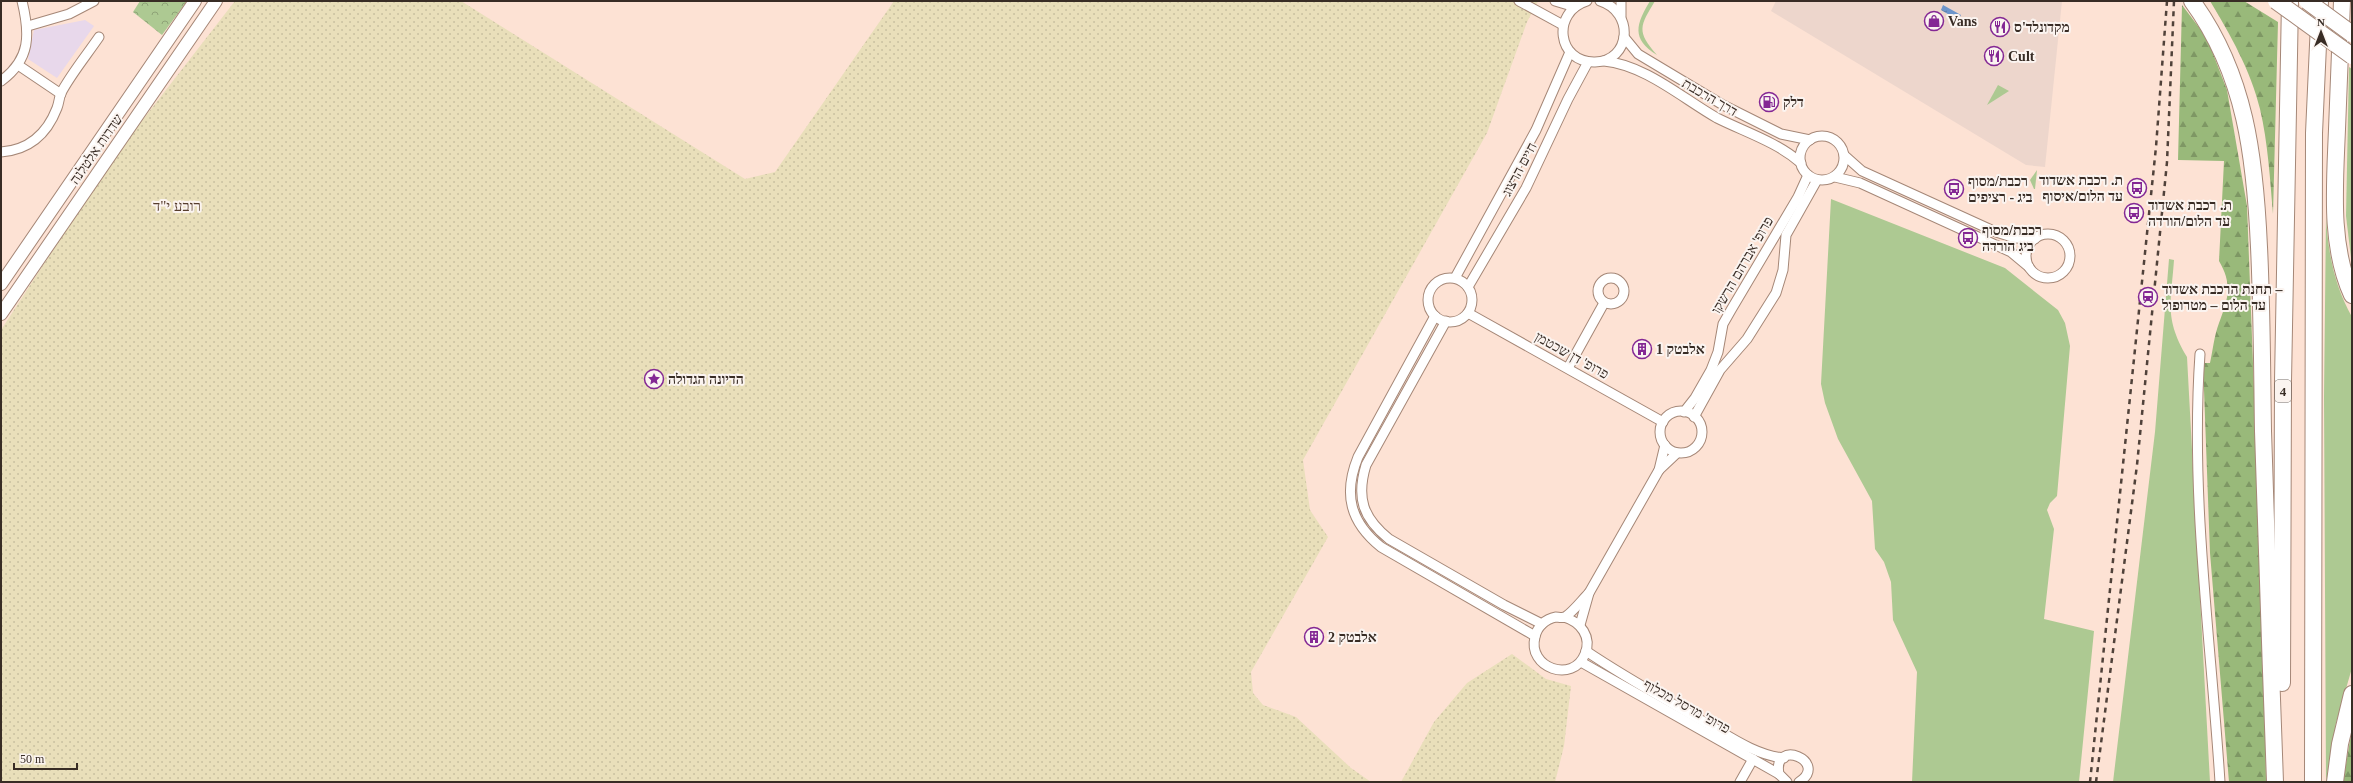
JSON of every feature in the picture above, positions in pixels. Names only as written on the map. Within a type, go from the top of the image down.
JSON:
[{"type":"highway","points":[[2192,1],[2206,22],[2222,52],[2240,94],[2249,135],[2257,200],[2262,319],[2263,434],[2275,782]]},
{"type":"highway","points":[[2276,1],[2352,56]]},
{"type":"highway","name":"4","points":[[2282,782],[2283,381],[2290,1]]},
{"type":"highway","points":[[2307,1],[2352,34]]},
{"type":"highway","points":[[2313,782],[2314,133],[2320,1]]},
{"type":"highway","points":[[2342,1],[2336,172],[2336,216],[2340,258],[2352,295]]},
{"type":"highway","points":[[2335,782],[2340,744],[2352,694]]},
{"type":"main road","name":"שדרות אלטלנה","points":[[1,284],[195,1]]},
{"type":"main road","name":"שדרות אלטלנה","points":[[1,314],[216,1]]},
{"type":"street","points":[[1,81],[18,66],[28,38],[28,26],[22,1]]},
{"type":"street","points":[[28,26],[69,14],[94,1]]},
{"type":"street","points":[[1519,1],[1563,25]]},
{"type":"street","points":[[1555,1],[1574,7]]},
{"type":"street","points":[[1587,1],[1574,7],[1566,16],[1563,25],[1564,40],[1570,52],[1588,62]]},
{"type":"street","points":[[1600,1],[1611,6],[1621,16],[1624,23],[1624,37],[1620,47],[1613,55],[1604,61]]},
{"type":"street","points":[[1621,1],[1621,16]]},
{"type":"street","points":[[1,152],[16,151],[34,141],[42,133],[53,118],[61,94],[99,37]]},
{"type":"street","name":"דרך הרכבת","points":[[1624,37],[1638,54],[1723,105],[1781,134],[1810,140]]},
{"type":"street","name":"חיים הרצוג","points":[[1455,278],[1529,142],[1570,52]]},
{"type":"street","name":"דרך הרכבת","points":[[1588,62],[1604,61],[1622,63],[1716,117],[1787,152],[1801,163]]},
{"type":"street","name":"חיים הרצוג","points":[[1468,287],[1529,182],[1568,99],[1588,62]]},
{"type":"street","points":[[18,66],[61,94]]},
{"type":"street","points":[[1819,137],[1829,138],[1838,143],[1844,155],[1862,171],[1996,232],[2015,238],[2035,239],[2049,235],[2061,239],[2068,249],[2069,261],[2062,273],[2052,278],[2039,276],[2011,252],[1860,182],[1835,177],[1817,180],[1808,175],[1801,163],[1802,150],[1810,140],[1819,137]]},
{"type":"street","points":[[1835,177],[1842,167],[1844,155]]},
{"type":"street","name":"פרופ' אברהם הרשקו","points":[[1684,412],[1695,398],[1711,370],[1718,352],[1720,334],[1727,317],[1798,197],[1808,175]]},
{"type":"street","name":"פרופ' אברהם הרשקו","points":[[1694,417],[1720,370],[1747,340],[1776,293],[1783,270],[1786,235],[1817,180]]},
{"type":"street","points":[[2029,267],[2027,252],[2035,239]]},
{"type":"street","points":[[1455,278],[1468,287],[1472,300],[1468,313],[1458,320],[1446,321],[1435,316],[1429,305],[1429,293],[1432,287],[1442,279],[1455,278]]},
{"type":"street","points":[[1568,368],[1604,303]]},
{"type":"street","name":"פרופ' דן שכטמן","points":[[1468,313],[1663,422]]},
{"type":"street","points":[[1435,316],[1358,457],[1352,472],[1349,488],[1352,507],[1358,523],[1369,538],[1381,547],[1535,636]]},
{"type":"street","points":[[1446,321],[1366,465],[1361,489],[1363,504],[1375,528],[1389,539],[1542,624]]},
{"type":"street","points":[[2200,354],[2198,390],[2201,537],[2220,782]]},
{"type":"street","points":[[1580,625],[1589,593],[1659,470],[1677,453],[1690,451],[1700,441],[1701,428],[1694,417],[1684,412],[1672,414],[1663,422],[1660,434],[1664,445],[1659,470]]},
{"type":"street","points":[[1664,445],[1677,453]]},
{"type":"street","points":[[1564,617],[1589,593]]},
{"type":"street","points":[[1556,617],[1564,617],[1580,625],[1587,637],[1586,652],[1580,662],[1568,670],[1561,671],[1547,667],[1537,657],[1534,643],[1535,636],[1542,624],[1556,617]]},
{"type":"street","name":"פרופ' מרסל מכלוף","points":[[1586,652],[1741,743],[1766,755],[1784,758],[1792,754],[1805,761],[1806,775],[1799,782]]},
{"type":"street","name":"פרופ' מרסל מכלוף","points":[[1580,662],[1779,774],[1787,782]]},
{"type":"street","points":[[1779,774],[1779,765],[1784,758]]},
{"type":"street","points":[[1740,782],[1753,759]]},
{"type":"shaded area","points":[[1776,1],[2062,1],[2045,167],[2026,165],[1771,11]]},
{"type":"shaded area","points":[[85,20],[94,26],[57,78],[28,59],[34,30]]},
{"type":"green space","points":[[140,1],[187,1],[162,35],[133,12]]},
{"type":"green space","points":[[1650,1],[1655,1],[1642,28],[1646,40],[1657,55],[1643,43],[1638,31],[1645,9]]},
{"type":"green space","points":[[2210,1],[2244,1],[2278,22],[2273,214],[2265,135],[2256,95],[2239,53]]},
{"type":"green space","points":[[2182,5],[2207,38],[2227,90],[2247,206],[2264,653],[2266,782],[2229,782],[2210,553],[2203,363],[2210,363],[2216,333],[2225,307],[2228,292],[2226,277],[2219,261],[2224,161],[2178,160]]},
{"type":"green space","points":[[2349,67],[2352,69],[2352,266],[2346,216]]},
{"type":"green space","points":[[1998,85],[2009,91],[1987,105]]},
{"type":"green space","points":[[2037,170],[2035,189],[2034,189],[2030,180]]},
{"type":"green space","points":[[1831,199],[2005,268],[2058,310],[2065,323],[2070,346],[2057,496],[2050,503],[2047,510],[2054,529],[2044,619],[2094,631],[2079,782],[1912,782],[1917,672],[1893,620],[1891,582],[1884,562],[1875,549],[1872,501],[1838,439],[1825,403],[1821,384]]},
{"type":"green space","points":[[2326,216],[2330,255],[2336,280],[2352,317],[2352,668],[2336,723],[2326,782],[2324,397]]},
{"type":"green space","points":[[2169,259],[2174,260],[2171,299],[2172,321],[2187,357],[2210,782],[2113,782],[2155,432]]},
{"type":"green space","points":[[2352,729],[2352,782],[2343,782]]},
{"type":"sand","points":[[235,1],[461,1],[745,179],[775,172],[894,1],[1538,1],[1527,22],[1487,133],[1303,460],[1310,510],[1328,537],[1251,672],[1253,693],[1263,705],[1296,717],[1351,768],[1371,782],[1,782],[1,330],[110,162]]},
{"type":"sand","points":[[1512,654],[1546,679],[1571,686],[1564,746],[1555,782],[1401,782],[1434,722],[1467,683]]},
{"type":"water","points":[[1943,5],[1961,15],[1958,20],[1941,10]]},
{"type":"railway","points":[[2090,782],[2156,147],[2167,1]]},
{"type":"railway","points":[[2096,782],[2137,465],[2167,162],[2174,1]]},
{"type":"place","name":"Vans","points":[[1934,21]]},
{"type":"place","name":"מקדונלד'ס","points":[[2000,27]]},
{"type":"place","name":"Cult","points":[[1994,56]]},
{"type":"place","name":"דלק","points":[[1769,102]]},
{"type":"place","name":"ת. רכבת אשדוד עד הלום/איסוף","points":[[2137,188]]},
{"type":"place","name":"רכבת/מסוף ביג - רציפים","points":[[1954,189]]},
{"type":"place","name":"ת. רכבת אשדוד עד הלום/הורדה","points":[[2134,213]]},
{"type":"place","name":"רכבת/מסוף ביג הורדה","points":[[1968,238]]},
{"type":"place","name":"תחנת הרכבת אשדוד – עד הלום – מטרופול","points":[[2148,297]]},
{"type":"place","name":"אלבטק 1","points":[[1642,349]]},
{"type":"place","name":"הדיונה הגדולה","points":[[654,379]]},
{"type":"place","name":"אלבטק 2","points":[[1314,637]]},
{"type":"district","name":"רובע י\"ד","points":[[177,206]]}]
